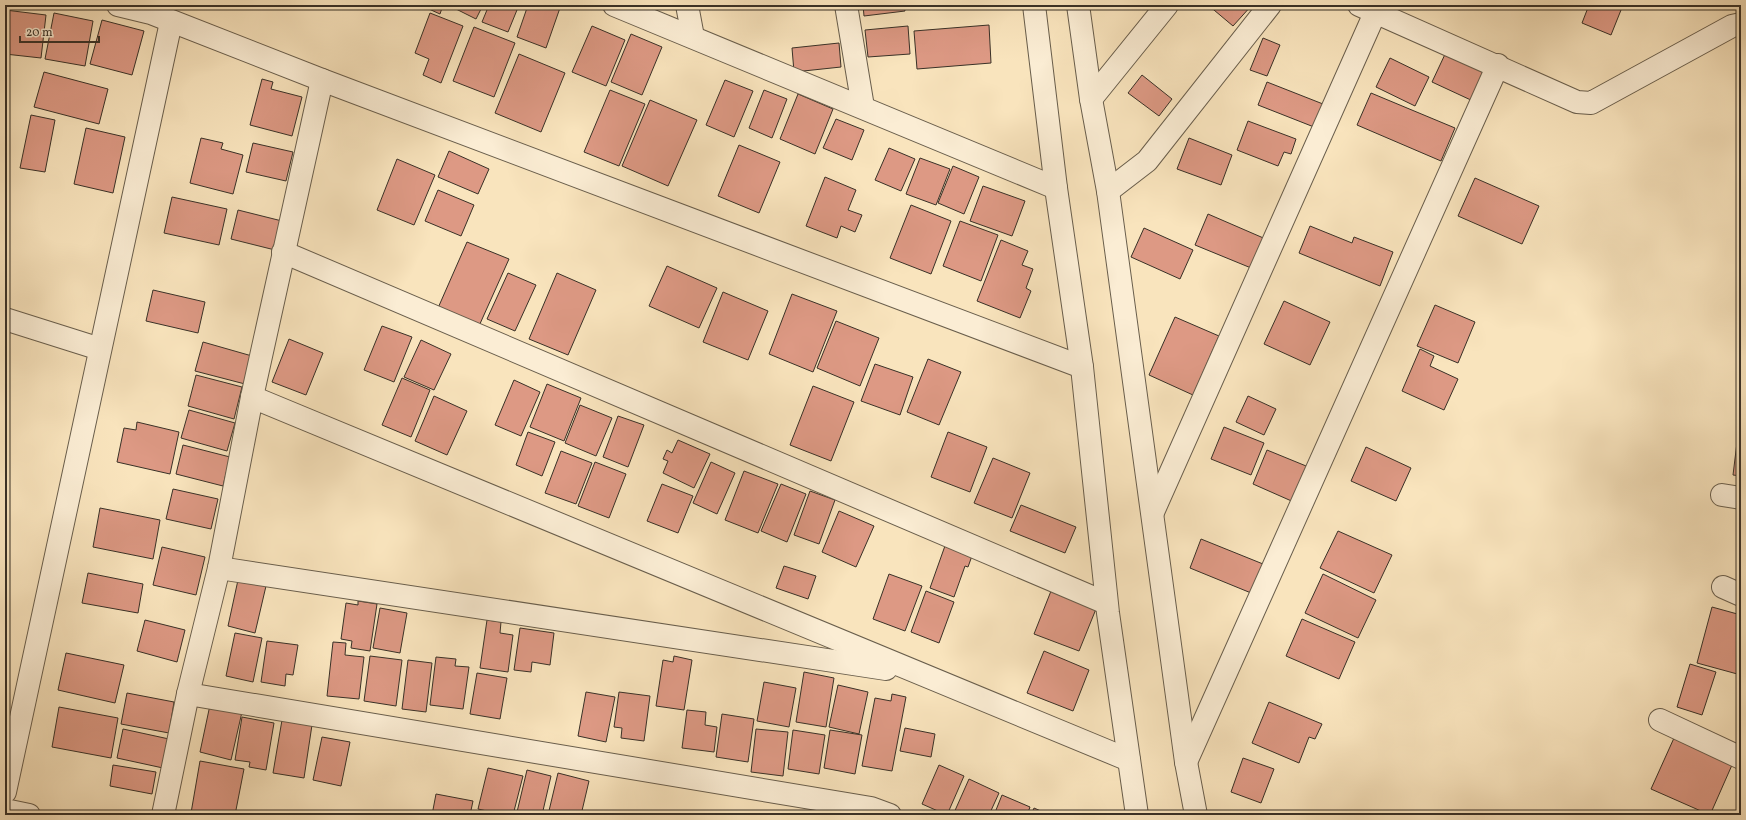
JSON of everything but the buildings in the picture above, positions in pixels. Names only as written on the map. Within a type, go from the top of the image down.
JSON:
[{"type":"street","points":[[118,5],[151,13],[322,80],[1082,367]]},
{"type":"street","points":[[614,5],[1056,188]]},
{"type":"street","points":[[687,5],[693,37]]},
{"type":"street","points":[[846,5],[863,107]]},
{"type":"street","points":[[1034,5],[1056,188],[1082,367],[1106,603],[1137,815]]},
{"type":"street","points":[[1078,5],[1091,99],[1108,191],[1186,762],[1196,815]]},
{"type":"street","points":[[1091,99],[1167,5]]},
{"type":"street","points":[[1108,191],[1147,161],[1270,5]]},
{"type":"street","points":[[1153,512],[1367,9],[1498,65],[1578,102],[1591,103],[1732,26],[1741,24]]},
{"type":"street","points":[[5,792],[171,22]]},
{"type":"street","points":[[1186,762],[1498,65]]},
{"type":"street","points":[[163,815],[188,694],[219,568],[252,397],[322,80]]},
{"type":"street","points":[[283,252],[1106,603]]},
{"type":"street","points":[[5,319],[100,349]]},
{"type":"street","points":[[252,397],[920,675],[1129,760]]},
{"type":"street","points":[[219,568],[920,675]]},
{"type":"street","points":[[188,694],[871,808],[890,815]]},
{"type":"street","points":[[1660,720],[1741,758]]},
{"type":"street","points":[[5,810],[29,815]]}]
